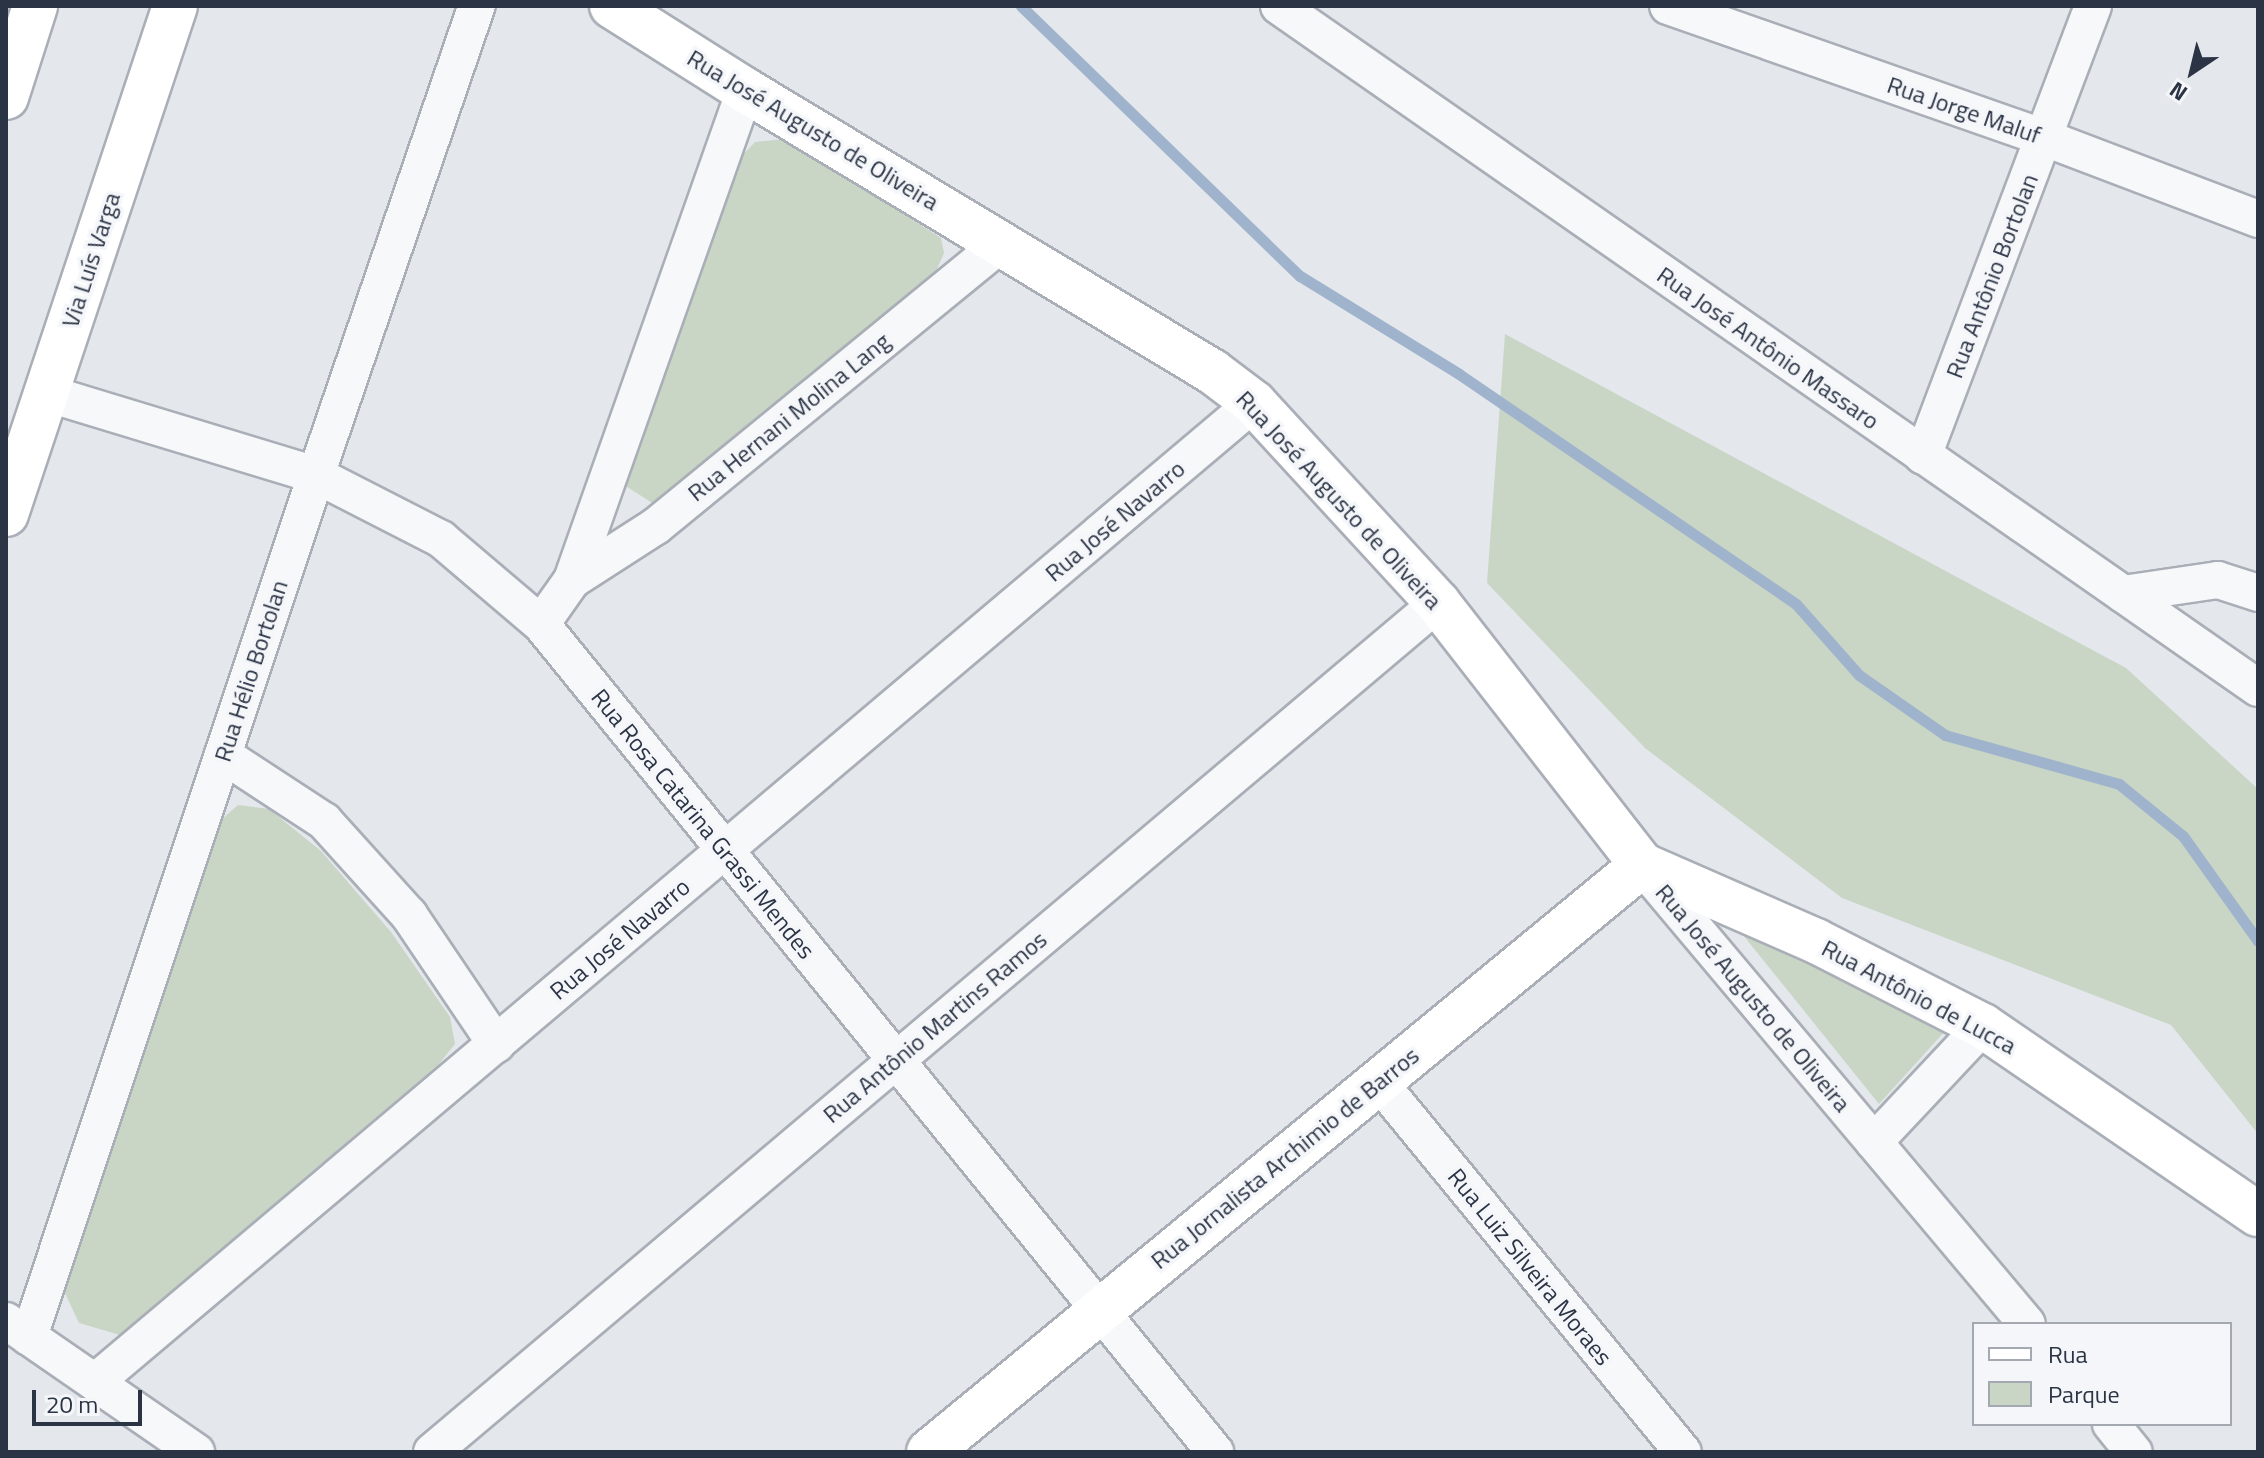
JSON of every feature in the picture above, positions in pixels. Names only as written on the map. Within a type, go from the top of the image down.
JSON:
[{"type":"street","points":[[6,97],[35,6]]},
{"type":"street","name":"Via Luís Varga","points":[[6,514],[175,6]]},
{"type":"street","name":"Rua Hélio Bortolan","points":[[18,1329],[223,755],[477,6]]},
{"type":"street","name":"Rua José Augusto de Oliveira","points":[[612,6],[745,90],[1213,372],[1254,403],[1438,603],[1642,865],[2025,1322]]},
{"type":"street","name":"Rua José Antônio Massaro","points":[[1279,6],[2258,688]]},
{"type":"street","name":"Rua Jorge Maluf","points":[[1668,6],[2045,138],[2258,219]]},
{"type":"street","name":"Rua Antônio Bortolan","points":[[1923,456],[2093,6]]},
{"type":"street","name":"Rua Hernani Molina Lang","points":[[541,624],[572,580],[745,90]]},
{"type":"street","name":"Rua Hernani Molina Lang","points":[[572,580],[656,526],[1001,244]]},
{"type":"street","name":"Rua Rosa Catarina Grassi Mendes","points":[[46,393],[316,475],[441,539],[541,624],[1097,1311],[1215,1452]]},
{"type":"street","name":"Rua José Navarro","points":[[95,1382],[1254,403]]},
{"type":"street","points":[[2123,594],[2218,580],[2258,593]]},
{"type":"street","name":"Rua Antônio Martins Ramos","points":[[432,1452],[1438,603]]},
{"type":"street","points":[[223,755],[324,821],[409,915],[496,1044]]},
{"type":"street","name":"Rua Antônio de Lucca","points":[[1642,865],[1816,941],[1983,1026],[2258,1214]]},
{"type":"street","name":"Rua Jornalista Archimio de Barros","points":[[929,1452],[1642,865]]},
{"type":"street","points":[[1874,1142],[1983,1026]]},
{"type":"street","name":"Rua Luiz Silveira Moraes","points":[[1378,1081],[1683,1452]]},
{"type":"street","points":[[18,1329],[196,1452]]},
{"type":"street","points":[[2113,1426],[2134,1452]]},
{"type":"green space","points":[[785,139],[941,238],[944,253],[933,278],[657,506],[624,485],[737,161],[755,142]]},
{"type":"green space","points":[[1505,334],[2126,668],[2258,789],[2258,1134],[2171,1025],[1842,898],[1645,748],[1487,583]]},
{"type":"green space","points":[[238,805],[269,809],[321,851],[391,932],[450,1017],[455,1044],[439,1064],[120,1335],[79,1323],[64,1291],[222,819]]},
{"type":"green space","points":[[1739,930],[1947,1029],[1879,1104]]},
{"type":"waterway","points":[[1021,6],[1300,276],[1459,374],[1796,604],[1859,675],[1945,735],[2119,784],[2183,836],[2258,941]]}]
